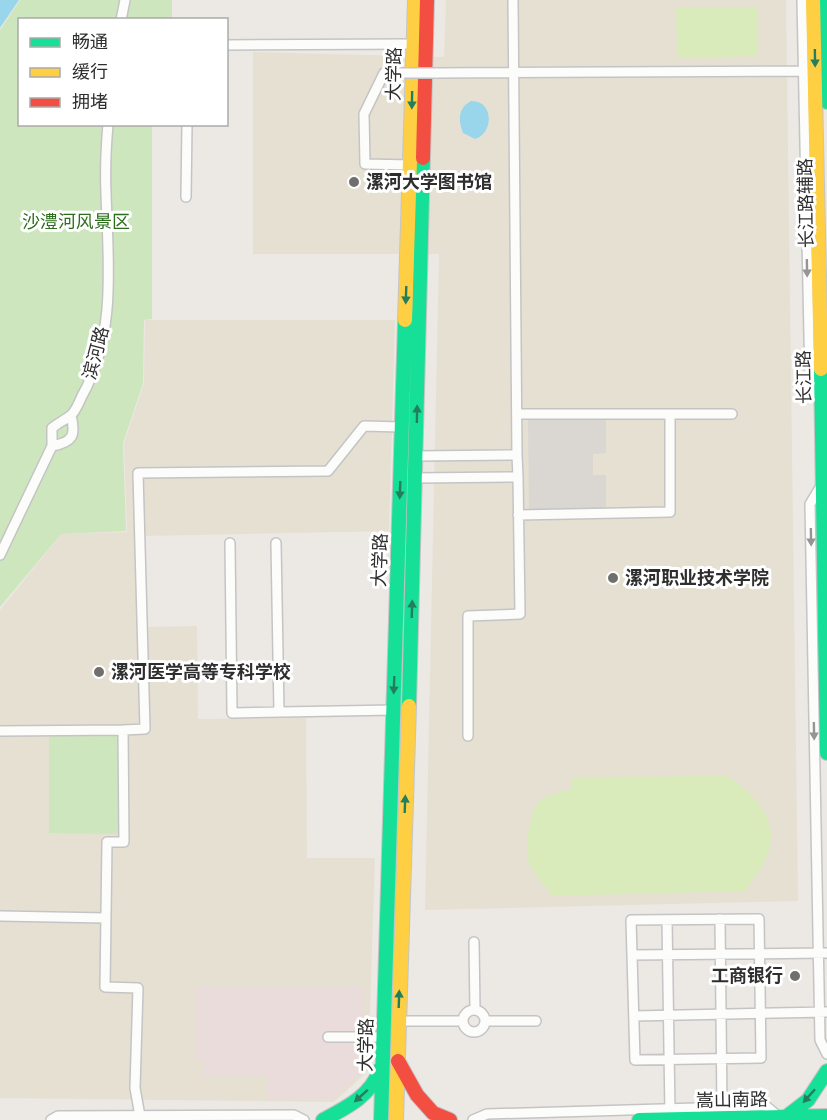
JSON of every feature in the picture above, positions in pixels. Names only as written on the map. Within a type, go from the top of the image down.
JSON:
[{"type":"main road","name":"大学路","points":[[396,1120],[390,1059],[384,1037],[415,0]]},
{"type":"main road","name":"大学路","points":[[381,1120],[398,1021],[416,478],[427,0]]},
{"type":"main road","name":"长江路","points":[[813,0],[822,402],[825,439],[823,482],[827,753]]},
{"type":"main road","points":[[825,0],[827,102]]},
{"type":"main road","points":[[388,903],[402,904]]},
{"type":"main road","points":[[323,1120],[350,1106],[376,1082],[390,1059],[433,1113],[450,1120]]},
{"type":"main road","points":[[782,1117],[808,1100],[827,1071]]},
{"type":"main road","name":"嵩山南路","points":[[639,1120],[670,1114],[827,1116]]},
{"type":"street","points":[[121,18],[125,0]]},
{"type":"street","points":[[468,736],[468,616],[520,614],[513,0]]},
{"type":"street","name":"长江路辅路","points":[[802,0],[810,384],[822,402]]},
{"type":"street","points":[[228,45],[413,44]]},
{"type":"street","points":[[411,165],[364,164],[364,114],[384,73],[803,71]]},
{"type":"street","name":"滨河路","points":[[0,555],[52,446],[52,428],[59,421],[71,415],[89,381],[101,350],[110,262],[106,192],[108,126]]},
{"type":"street","points":[[186,197],[187,126]]},
{"type":"street","points":[[517,414],[732,414]]},
{"type":"street","points":[[518,515],[670,513],[670,414]]},
{"type":"street","points":[[52,446],[66,444],[72,437],[74,427],[71,415]]},
{"type":"street","points":[[0,731],[145,729],[138,473],[328,471],[364,426],[401,427]]},
{"type":"street","points":[[416,456],[517,455]]},
{"type":"street","points":[[416,478],[518,477]]},
{"type":"street","points":[[823,482],[810,504],[823,953],[823,1012],[820,1040],[827,1054]]},
{"type":"street","points":[[230,543],[232,713],[394,710]]},
{"type":"street","points":[[276,543],[279,712]]},
{"type":"street","points":[[123,730],[124,842],[107,842],[105,987],[138,988],[135,1088],[140,1116]]},
{"type":"street","points":[[0,916],[106,918]]},
{"type":"street","points":[[720,919],[722,1108]]},
{"type":"street","points":[[720,919],[759,919],[761,1058],[635,1060],[631,920],[720,919]]},
{"type":"street","points":[[667,920],[670,1114]]},
{"type":"street","points":[[474,942],[475,1010]]},
{"type":"street","points":[[632,955],[823,953]]},
{"type":"street","points":[[475,1010],[483,1015],[485,1022],[483,1028],[473,1032],[466,1029],[463,1021],[467,1013],[475,1010]]},
{"type":"street","points":[[634,1016],[823,1012]]},
{"type":"street","points":[[398,1021],[463,1021]]},
{"type":"street","points":[[485,1022],[536,1021]]},
{"type":"street","points":[[328,1037],[384,1037]]},
{"type":"street","points":[[473,1120],[487,1114],[670,1114],[766,1106],[782,1117]]},
{"type":"street","points":[[51,1120],[58,1116],[294,1114],[304,1120]]},
{"type":"shaded area","name":"漯河职业技术学院","points":[[446,0],[786,0],[798,901],[425,910],[439,254],[253,254],[253,52],[444,57]]},
{"type":"shaded area","name":"漯河医学高等专科学校","points":[[145,320],[395,320],[389,531],[145,536],[147,627],[197,626],[198,719],[306,718],[307,858],[375,858],[368,1071],[334,1102],[0,1098],[0,610],[61,534],[127,532],[124,443],[144,383]]},
{"type":"shaded area","points":[[528,418],[606,418],[606,453],[593,454],[593,475],[606,475],[606,511],[529,512]]},
{"type":"shaded area","points":[[196,987],[364,988],[364,1071],[332,1099],[268,1099],[268,1076],[204,1075],[204,1060],[196,1060]]},
{"type":"green space","name":"沙澧河风景区","points":[[20,0],[172,0],[172,18],[18,18],[18,126],[152,126],[152,319],[144,320],[143,383],[123,443],[126,531],[61,534],[0,607],[0,30]]},
{"type":"green space","points":[[757,7],[758,56],[677,58],[676,8]]},
{"type":"green space","points":[[49,735],[118,735],[118,834],[49,833]]},
{"type":"green space","points":[[727,776],[743,787],[758,803],[771,830],[770,847],[765,861],[745,891],[552,896],[530,865],[527,855],[528,840],[535,808],[538,803],[550,795],[571,789],[572,777]]},
{"type":"water","points":[[0,0],[19,0],[0,28]]},
{"type":"water","points":[[471,101],[479,102],[484,106],[489,118],[486,131],[475,139],[463,133],[460,124],[461,111]]},
{"type":"traffic: fast","points":[[825,0],[827,102]]},
{"type":"traffic: fast","points":[[409,706],[423,158]]},
{"type":"traffic: fast","points":[[381,1120],[405,320]]},
{"type":"traffic: fast","points":[[821,369],[827,753]]},
{"type":"traffic: fast","points":[[323,1120],[365,1093],[380,1069]]},
{"type":"traffic: fast","points":[[786,1117],[808,1100],[827,1071]]},
{"type":"traffic: fast","points":[[639,1120],[827,1116]]},
{"type":"traffic: slow","points":[[405,320],[415,0]]},
{"type":"traffic: slow","points":[[813,0],[821,369]]},
{"type":"traffic: slow","points":[[396,1120],[409,706]]},
{"type":"traffic: jam","points":[[423,158],[427,0]]},
{"type":"traffic: jam","points":[[398,1061],[417,1095],[433,1113],[450,1120]]},
{"type":"place","name":"漯河大学图书馆","points":[[354,182]]},
{"type":"place","name":"漯河职业技术学院","points":[[613,578]]},
{"type":"place","name":"漯河医学高等专科学校","points":[[99,672]]},
{"type":"place","name":"工商银行","points":[[795,976]]}]
